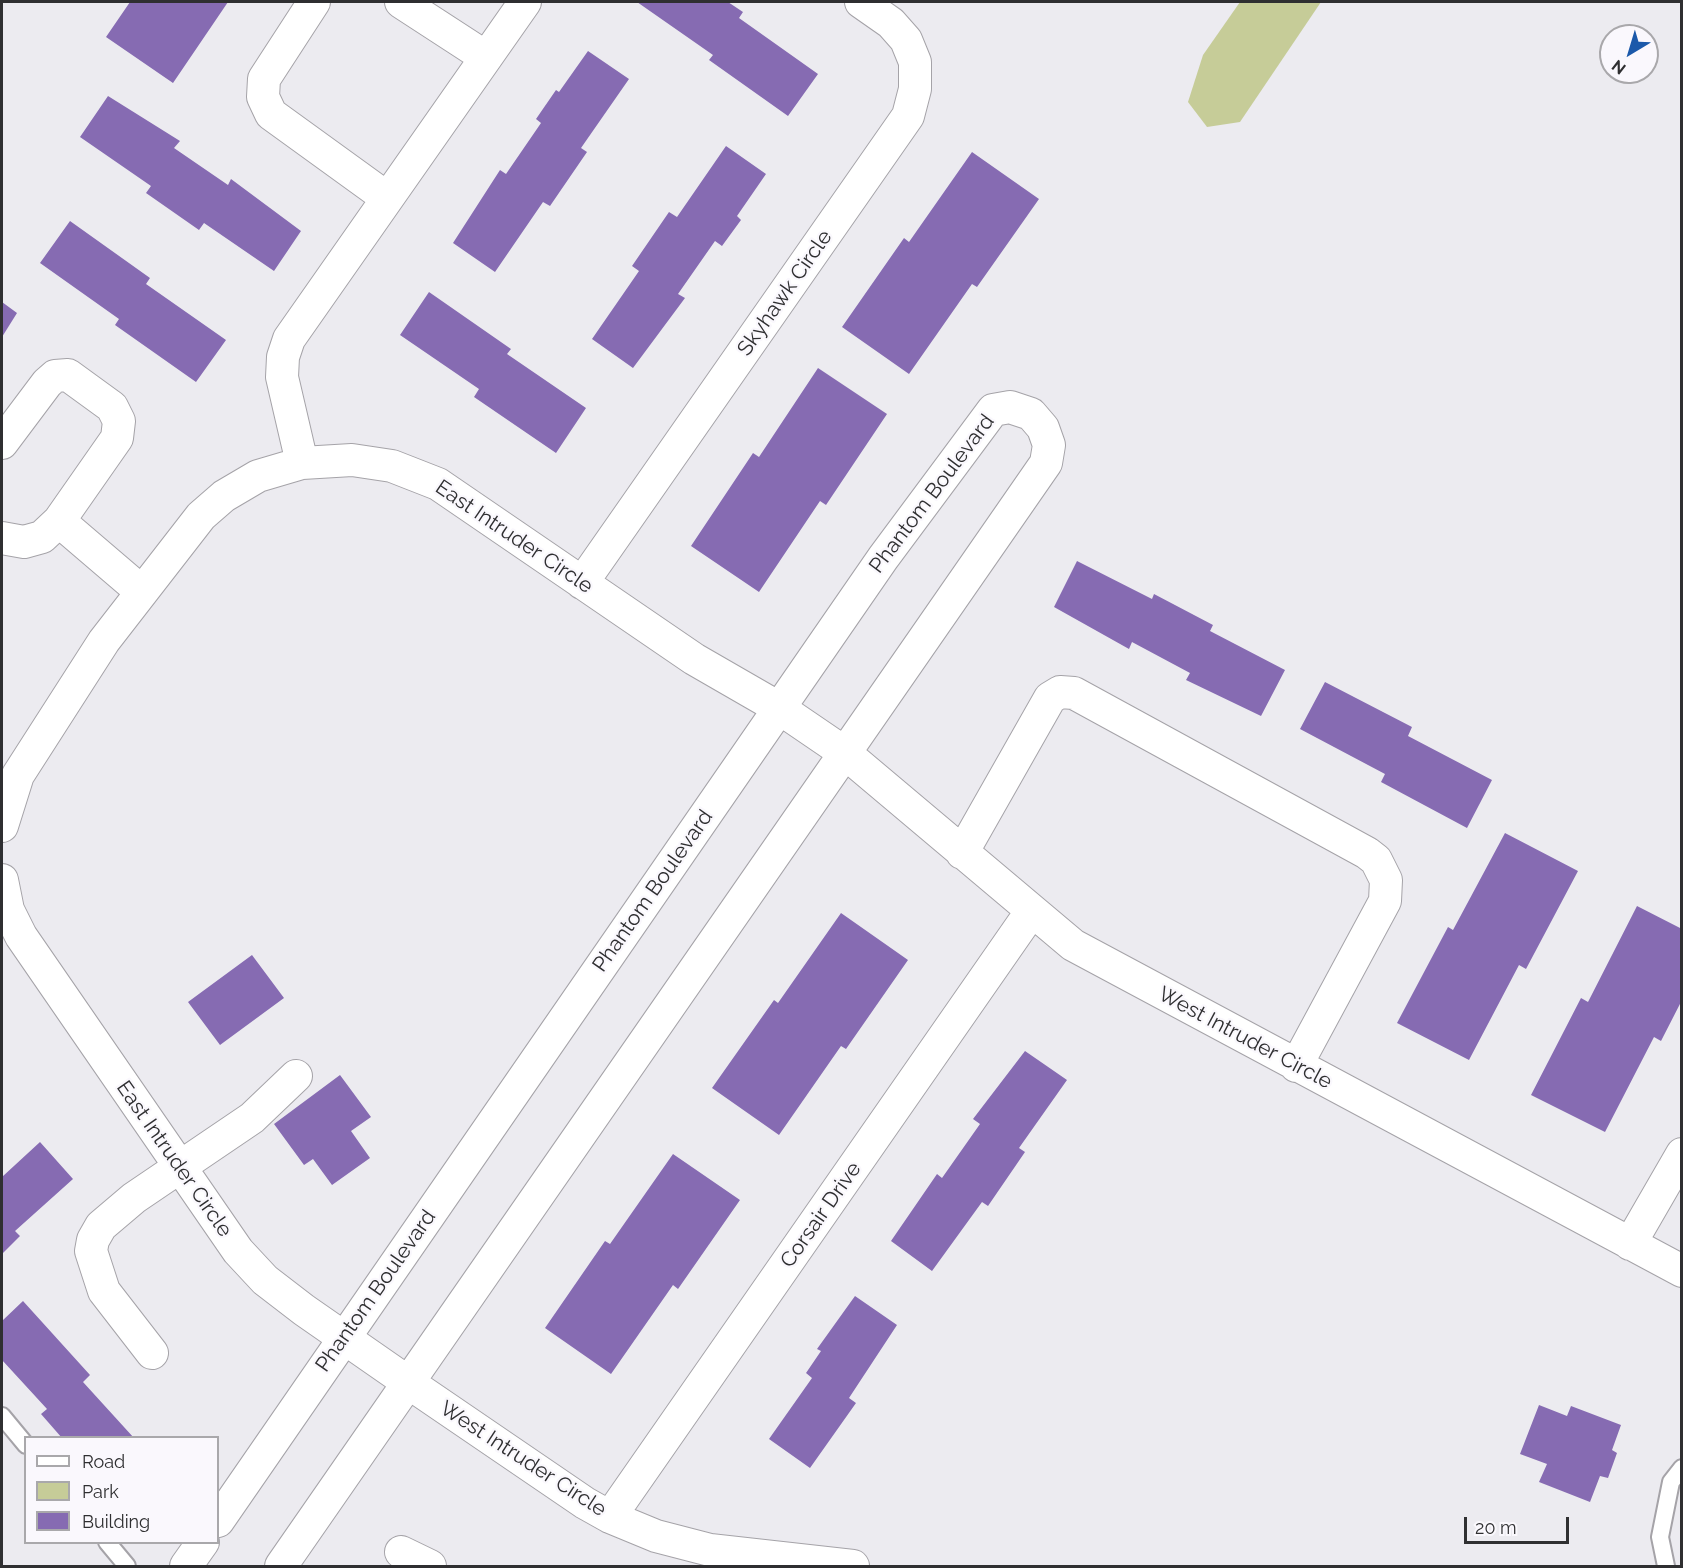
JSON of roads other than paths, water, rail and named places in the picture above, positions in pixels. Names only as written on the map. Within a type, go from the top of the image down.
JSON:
[{"type":"street","points":[[314,2],[264,78],[263,97],[271,114],[387,198]]},
{"type":"street","points":[[401,2],[484,56]]},
{"type":"street","points":[[302,463],[282,377],[283,357],[289,339],[484,56],[525,2]]},
{"type":"street","name":"Skyhawk Circle","points":[[582,583],[908,117],[915,89],[915,62],[906,40],[891,23],[861,2]]},
{"type":"street","points":[[2,443],[47,383],[55,376],[69,375],[112,407],[119,421],[117,438],[59,521],[42,537],[24,542],[2,538]]},
{"type":"street","name":"Phantom Boulevard","points":[[219,1520],[883,558],[993,410],[1010,407],[1031,414],[1043,428],[1049,445],[1046,463],[281,1566]]},
{"type":"street","name":"East Intruder Circle","points":[[2,826],[18,775],[104,641],[201,516],[224,495],[258,476],[302,463],[362,461],[392,466],[438,484],[694,659],[779,708],[845,753]]},
{"type":"street","points":[[59,521],[142,592]]},
{"type":"street","points":[[962,853],[1050,698],[1060,692],[1074,693],[1367,853],[1376,860],[1386,879],[1385,901],[1296,1066]]},
{"type":"street","name":"West Intruder Circle","points":[[845,753],[1031,912],[1073,945],[1682,1271]]},
{"type":"street","name":"East Intruder Circle","points":[[2,880],[8,910],[21,936],[238,1251],[265,1280],[409,1383]]},
{"type":"street","name":"Corsair Drive","points":[[610,1517],[1031,912]]},
{"type":"street","points":[[152,1353],[104,1291],[91,1251],[93,1240],[101,1226],[134,1198],[252,1118],[296,1076]]},
{"type":"street","points":[[1630,1244],[1682,1154]]},
{"type":"street","name":"West Intruder Circle","points":[[409,1383],[585,1503],[610,1517],[656,1536],[710,1550],[843,1566]]},
{"type":"street","points":[[186,1566],[202,1544]]},
{"type":"street","points":[[401,1552],[430,1566]]},
{"type":"lane","points":[[2,1416],[24,1443]]},
{"type":"lane","points":[[1666,1566],[1660,1537],[1671,1482],[1682,1468]]},
{"type":"lane","points":[[109,1544],[128,1566]]}]
